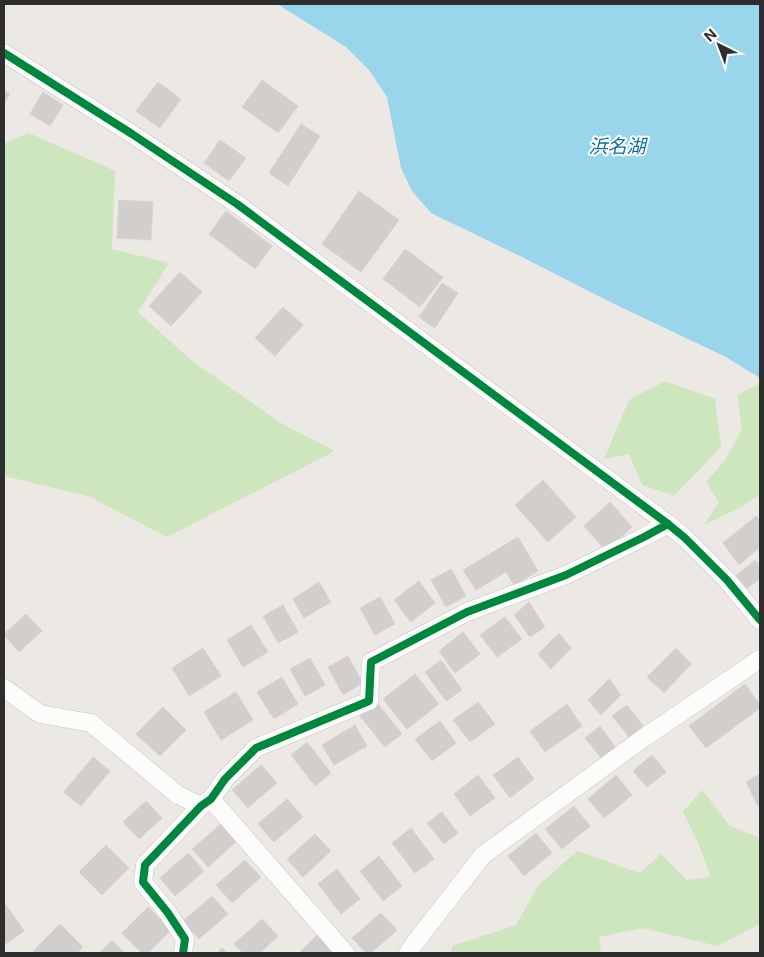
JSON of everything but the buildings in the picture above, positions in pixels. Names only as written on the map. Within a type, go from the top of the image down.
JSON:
[{"type":"street","points":[[4,53],[132,134],[237,204],[668,524],[727,580],[760,620]]},
{"type":"street","points":[[183,953],[185,939],[168,913],[143,882],[145,866],[256,748],[369,701],[370,662],[467,612],[566,575],[644,538],[668,524]]},
{"type":"street","points":[[408,953],[483,855],[644,737],[760,658]]},
{"type":"street","points":[[4,688],[40,714],[91,723],[178,795],[206,802],[345,953]]},
{"type":"green space","points":[[29,133],[115,171],[112,249],[169,263],[138,312],[192,361],[284,425],[335,451],[167,537],[88,496],[4,476],[4,144]]},
{"type":"green space","points":[[665,381],[715,399],[721,447],[674,496],[642,485],[629,454],[604,459],[629,400]]},
{"type":"green space","points":[[759,384],[760,494],[745,505],[704,525],[719,502],[706,482],[725,460],[742,429],[737,395]]},
{"type":"green space","points":[[702,790],[730,826],[760,838],[760,924],[717,946],[643,928],[599,937],[601,953],[451,953],[452,946],[516,925],[538,886],[577,851],[640,873],[661,854],[687,880],[711,877],[698,843],[683,812]]},
{"type":"water","name":"浜名湖","points":[[277,4],[760,4],[760,378],[724,356],[431,213],[412,191],[401,168],[387,97],[369,70],[346,47]]},
{"type":"cycle path","points":[[4,53],[132,134],[237,204],[668,524],[685,538],[727,580],[760,620]]},
{"type":"cycle path","points":[[183,953],[185,939],[168,913],[143,882],[145,865],[201,806],[211,799],[225,779],[256,748],[369,701],[371,662],[467,612],[566,575],[668,524]]}]
